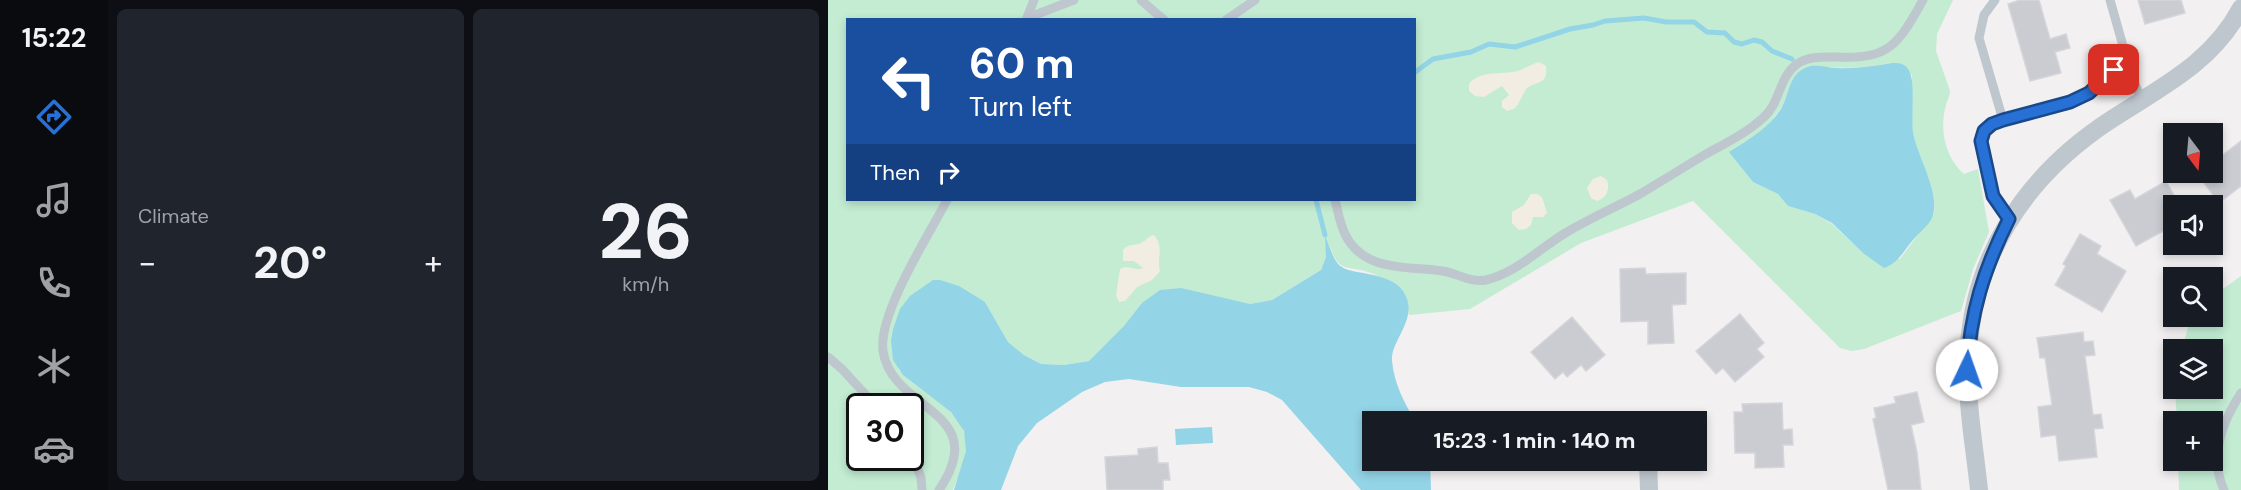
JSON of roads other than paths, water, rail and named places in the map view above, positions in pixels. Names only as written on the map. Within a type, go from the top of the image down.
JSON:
[{"type":"street","points":[[1978,490],[1967,370],[1969,341],[1979,287],[2009,219],[2032,187],[2060,158],[2113,118],[2190,69],[2224,34],[2241,8]]},
{"type":"street","points":[[1648,471],[1648,490]]},
{"type":"lane","points":[[1026,18],[1034,0]]},
{"type":"lane","points":[[1029,18],[1074,0]]},
{"type":"lane","points":[[1141,0],[1162,18]]},
{"type":"lane","points":[[1229,18],[1255,0]]},
{"type":"lane","points":[[1335,201],[1347,237],[1358,251],[1373,261],[1383,265],[1444,271],[1471,280],[1488,279],[1514,268],[1565,233],[1639,195],[1749,129],[1769,112],[1784,81],[1791,70],[1800,63],[1820,57],[1869,56],[1896,44],[1923,0]]},
{"type":"lane","points":[[1995,0],[1984,15],[1979,38],[2003,120]]},
{"type":"lane","points":[[2110,0],[2142,101]]},
{"type":"lane","points":[[2009,219],[1993,196],[1981,141],[1984,131],[1992,124],[2003,120],[2070,102],[2089,93],[2127,58]]},
{"type":"lane","points":[[939,490],[954,455],[952,431],[932,410],[894,379],[883,352],[883,337],[891,305],[946,201]]},
{"type":"lane","points":[[828,357],[864,393]]},
{"type":"lane","points":[[2224,490],[2218,475],[2217,452],[2226,422],[2241,393]]},
{"type":"lane","points":[[918,471],[922,490]]},
{"type":"water","points":[[1892,63],[1903,65],[1910,73],[1913,132],[1929,179],[1934,203],[1929,223],[1898,259],[1884,268],[1863,253],[1832,223],[1815,214],[1788,206],[1778,194],[1753,182],[1729,152],[1771,121],[1782,107],[1796,75],[1805,68],[1817,66],[1851,68]]},
{"type":"water","points":[[1325,235],[1339,265],[1352,271],[1379,276],[1396,284],[1408,301],[1407,319],[1395,345],[1392,361],[1397,385],[1410,411],[1362,411],[1362,471],[1430,471],[1431,490],[1361,490],[1282,400],[1267,392],[1249,387],[1181,387],[1129,379],[1105,382],[1082,392],[1037,423],[1018,446],[1001,490],[954,490],[966,451],[964,431],[951,412],[903,375],[893,360],[891,341],[900,309],[910,296],[933,280],[959,286],[985,302],[1008,342],[1024,355],[1041,364],[1064,365],[1089,361],[1124,326],[1142,303],[1160,290],[1181,288],[1250,304],[1272,300],[1321,270],[1326,257]]},
{"type":"water","points":[[1212,427],[1213,443],[1176,445],[1175,429]]},
{"type":"waterway","points":[[1416,72],[1433,59],[1471,52],[1489,44],[1515,47],[1570,29],[1605,21],[1644,18],[1666,22],[1694,22],[1707,32],[1725,33],[1734,42],[1742,44],[1754,40],[1762,42],[1772,51],[1792,59]]},
{"type":"waterway","points":[[1316,201],[1325,235]]}]
